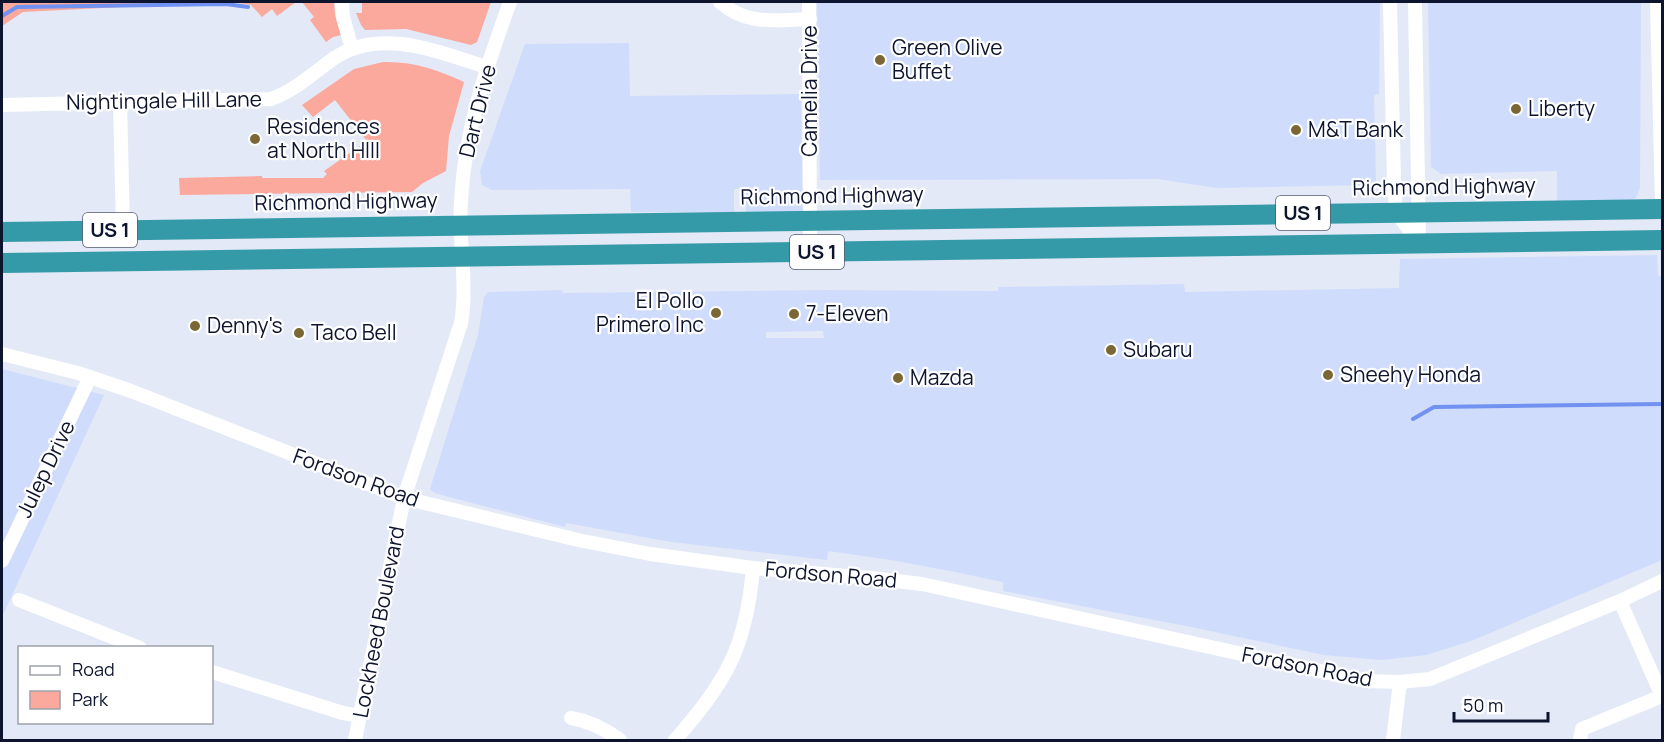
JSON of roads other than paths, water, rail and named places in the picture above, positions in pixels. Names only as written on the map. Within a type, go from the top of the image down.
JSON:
[{"type":"highway","name":"Richmond Highway","points":[[2,232],[1662,209]]},
{"type":"highway","name":"US 1","points":[[2,263],[463,255],[810,253],[1223,244],[1662,240]]},
{"type":"street","points":[[342,2],[352,49]]},
{"type":"street","name":"Dart Drive","points":[[461,224],[465,154],[475,107],[510,2]]},
{"type":"street","points":[[720,2],[741,17],[756,20],[810,19]]},
{"type":"street","name":"Camelia Drive","points":[[809,2],[810,253]]},
{"type":"street","points":[[1390,2],[1396,212],[1419,243]]},
{"type":"street","points":[[1415,2],[1419,243]]},
{"type":"street","points":[[1658,2],[1662,204]]},
{"type":"street","name":"Nightingale Hill Lane","points":[[2,105],[271,99],[286,93],[334,58],[352,49],[368,45],[405,44],[422,47],[487,67]]},
{"type":"street","points":[[120,102],[123,229]]},
{"type":"street","name":"Lockheed Boulevard","points":[[355,741],[404,498],[461,323],[464,297],[461,224]]},
{"type":"street","name":"Fordson Road","points":[[2,354],[90,377],[131,391],[404,498],[596,544],[753,568],[922,584],[1347,677],[1383,682],[1430,679],[1458,669],[1662,581]]},
{"type":"street","name":"Julep Drive","points":[[2,561],[90,377]]},
{"type":"street","points":[[675,741],[704,706],[729,667],[746,622],[753,568]]},
{"type":"street","points":[[19,600],[135,646]]},
{"type":"street","points":[[1580,741],[1582,729],[1662,696],[1620,601]]},
{"type":"street","points":[[213,672],[343,713],[360,716]]},
{"type":"street","points":[[1393,741],[1400,682]]},
{"type":"street","points":[[571,718],[597,726],[620,741]]},
{"type":"waterway","points":[[2,16],[17,7],[226,4],[248,7]]},
{"type":"waterway","points":[[1413,419],[1434,407],[1662,404]]},
{"type":"place","name":"Green Olive Buffet","points":[[880,60]]},
{"type":"place","name":"Liberty","points":[[1516,109]]},
{"type":"place","name":"M&T Bank","points":[[1296,130]]},
{"type":"place","name":"Residences at North HIll","points":[[255,139]]},
{"type":"place","name":"El Pollo Primero Inc","points":[[716,313]]},
{"type":"place","name":"7-Eleven","points":[[794,314]]},
{"type":"place","name":"Denny's","points":[[195,326]]},
{"type":"place","name":"Taco Bell","points":[[299,333]]},
{"type":"place","name":"Subaru","points":[[1111,350]]},
{"type":"place","name":"Sheehy Honda","points":[[1328,375]]},
{"type":"place","name":"Mazda","points":[[898,378]]}]
